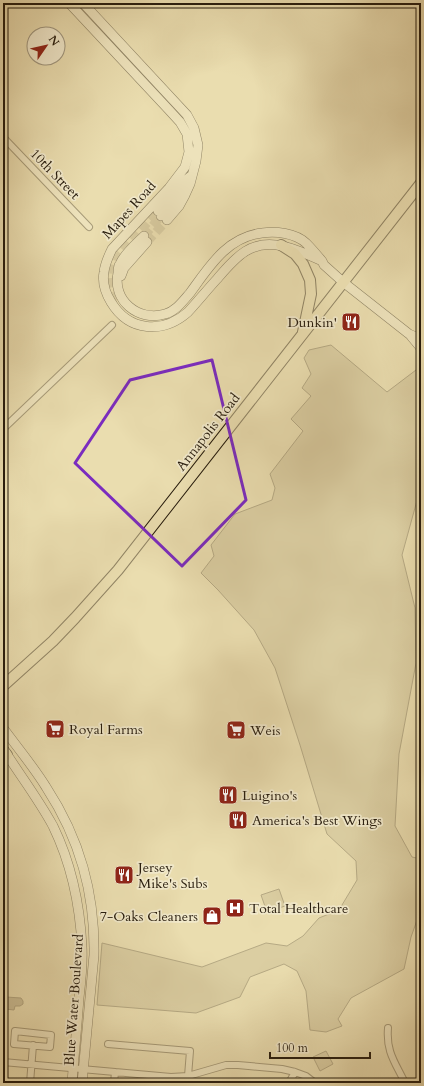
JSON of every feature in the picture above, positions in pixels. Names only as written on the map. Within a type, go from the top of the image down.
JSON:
[{"type":"main road","name":"Annapolis Road","points":[[3,686],[76,618],[113,575],[421,182]]},
{"type":"main road","points":[[281,246],[295,254],[303,264],[310,280],[310,294],[303,333]]},
{"type":"main road","points":[[3,677],[17,673]]},
{"type":"street","name":"Mapes Road","points":[[69,3],[180,122],[187,134],[189,152],[185,167],[169,188],[112,249],[107,260],[103,273],[104,286],[115,309],[124,318],[141,326],[164,326],[172,323],[188,312],[230,264],[240,255],[258,246],[268,244],[281,246],[296,250],[322,261]]},
{"type":"street","name":"Mapes Road","points":[[83,3],[187,115],[194,128],[198,145],[196,160],[190,184],[179,206],[162,215],[182,183],[192,175]]},
{"type":"street","name":"10th Street","points":[[3,137],[89,227]]},
{"type":"street","name":"Mapes Road","points":[[145,239],[124,268],[121,276],[123,290],[128,299],[127,306],[140,314],[159,316],[170,312],[182,302],[218,256],[240,239],[257,233],[283,233],[305,242],[324,265],[343,282],[409,334]]},
{"type":"street","points":[[4,428],[112,325]]},
{"type":"street","points":[[409,334],[421,339]]},
{"type":"street","points":[[409,334],[421,348]]},
{"type":"street","name":"Blue Water Boulevard","points":[[3,728],[46,785],[58,806],[75,842],[87,881],[93,918],[94,942],[82,1083]]},
{"type":"street","name":"Blue Water Boulevard","points":[[4,751],[53,826],[66,859],[73,883],[80,927],[82,954],[72,1083]]},
{"type":"street","points":[[388,1028],[387,1039],[389,1051],[405,1083]]},
{"type":"street","points":[[15,1031],[51,1035],[50,1047],[33,1046],[14,1044],[15,1031]]},
{"type":"street","points":[[108,1044],[190,1051],[188,1076],[191,1083]]},
{"type":"street","points":[[33,1046],[30,1083],[33,1083]]},
{"type":"street","points":[[3,1062],[170,1077],[188,1076],[226,1065],[238,1065],[282,1069],[306,1076],[315,1083]]},
{"type":"street","points":[[114,1083],[115,1072]]},
{"type":"street","points":[[289,1083],[294,1072]]},
{"type":"highlighted area","points":[[212,360],[246,500],[182,566],[75,463],[130,380]]},
{"type":"shaded area","points":[[331,345],[387,392],[416,370],[421,374],[421,486],[402,555],[415,608],[416,663],[399,754],[395,826],[412,857],[421,859],[421,909],[411,937],[404,969],[351,998],[338,1019],[342,1026],[326,1032],[310,1030],[306,991],[297,971],[284,964],[250,977],[240,997],[196,1013],[97,1005],[102,943],[202,967],[266,943],[287,946],[303,936],[319,918],[339,910],[357,880],[356,861],[327,834],[275,668],[254,630],[201,573],[214,556],[211,545],[235,514],[272,500],[275,488],[270,474],[303,431],[291,419],[311,396],[302,388],[311,374],[304,358],[309,350]]},
{"type":"shaded area","points":[[279,889],[285,906],[267,912],[261,895]]},
{"type":"shaded area","points":[[6,997],[21,998],[23,1004],[20,1006],[15,1006],[14,1010],[5,1009]]},
{"type":"shaded area","points":[[326,1051],[333,1064],[320,1071],[313,1057]]},
{"type":"tunnel","points":[[119,299],[113,288],[111,277],[115,261],[118,255],[158,211]]},
{"type":"tunnel","points":[[144,236],[161,216]]},
{"type":"tunnel","points":[[147,242],[167,220]]},
{"type":"place","name":"Dunkin'","points":[[351,322]]},
{"type":"place","name":"Royal Farms","points":[[55,729]]},
{"type":"place","name":"Weis","points":[[236,730]]},
{"type":"place","name":"Luigino's","points":[[228,795]]},
{"type":"place","name":"America's Best Wings","points":[[238,820]]},
{"type":"place","name":"Jersey Mike's Subs","points":[[124,875]]},
{"type":"place","name":"Total Healthcare","points":[[235,908]]},
{"type":"place","name":"7-Oaks Cleaners","points":[[212,916]]}]
